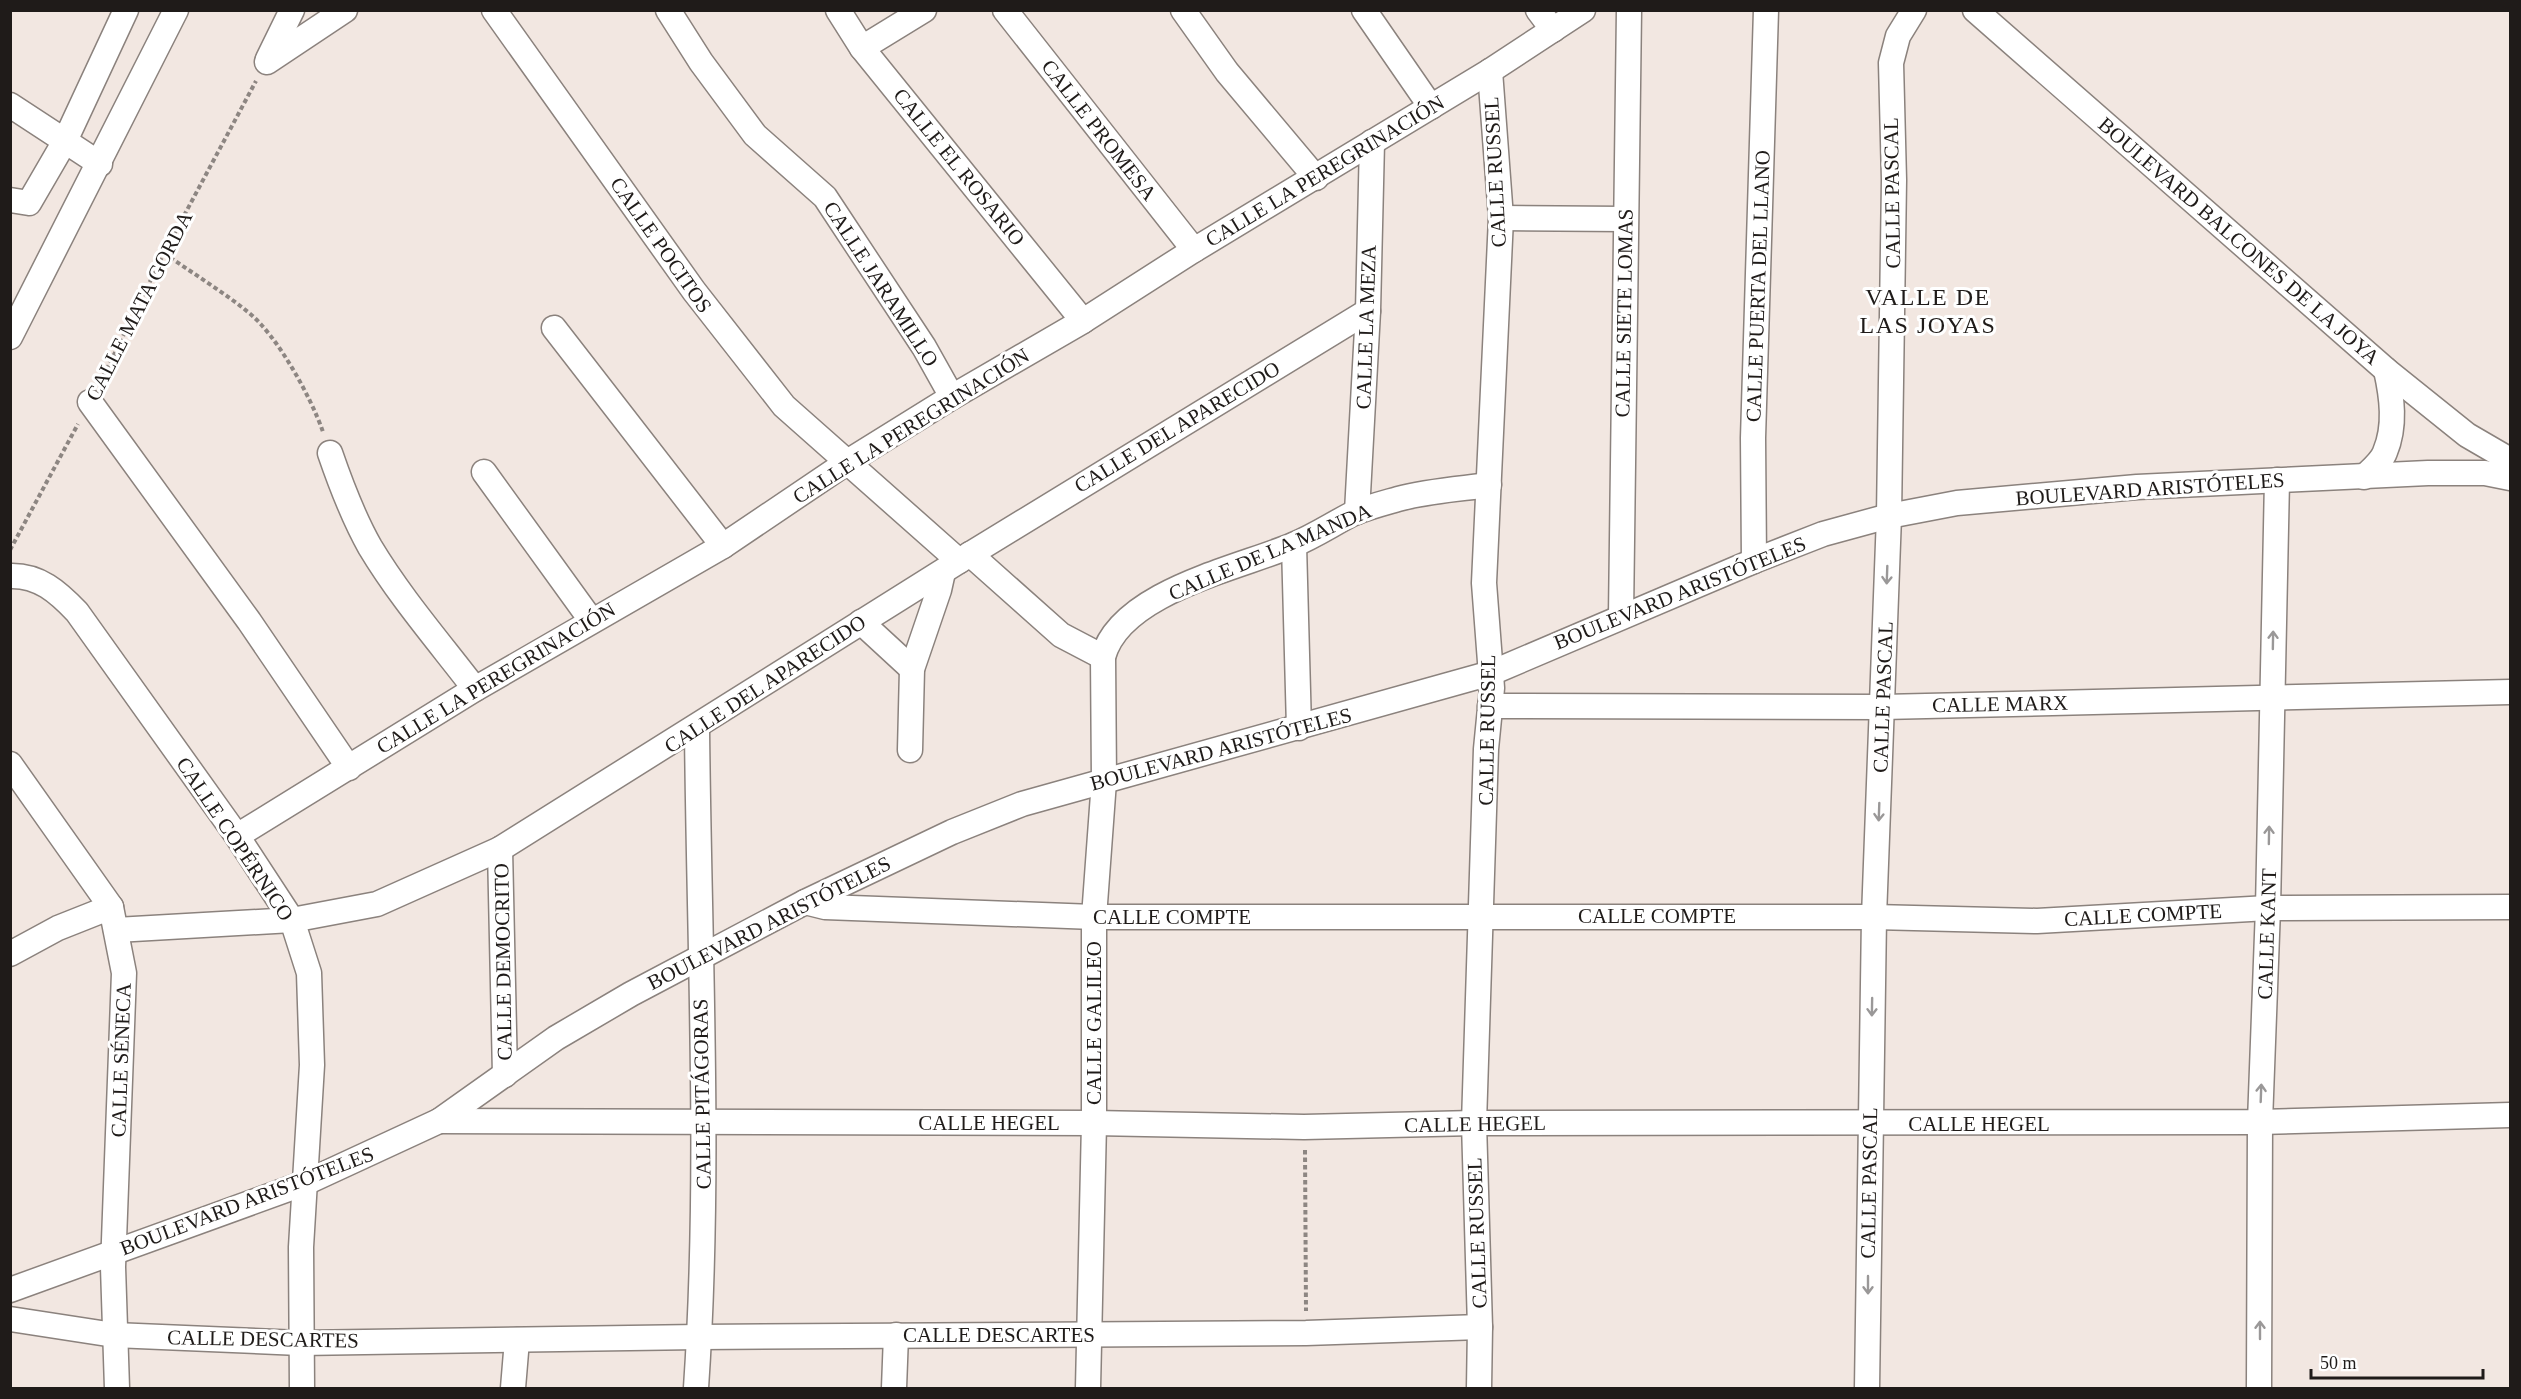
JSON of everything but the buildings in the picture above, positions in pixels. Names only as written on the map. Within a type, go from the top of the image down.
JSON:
[{"type":"street","points":[[10,200],[29,203],[78,117],[126,10]]},
{"type":"street","points":[[10,337],[100,164],[176,10]]},
{"type":"street","points":[[267,62],[292,10]]},
{"type":"street","points":[[267,62],[345,10]]},
{"type":"street","name":"CALLE POCITOS","points":[[495,10],[726,336],[784,406],[849,461]]},
{"type":"street","name":"CALLE JARAMILLO","points":[[668,10],[701,63],[755,135],[825,197],[924,347],[952,397]]},
{"type":"street","name":"CALLE EL ROSARIO","points":[[838,10],[862,48],[1083,321]]},
{"type":"street","points":[[862,48],[924,10]]},
{"type":"street","name":"CALLE PROMESA","points":[[1005,10],[1194,250]]},
{"type":"street","points":[[1183,10],[1227,72],[1316,178]]},
{"type":"street","points":[[1364,10],[1431,106]]},
{"type":"street","points":[[1538,10],[1553,30]]},
{"type":"street","name":"CALLE LA PEREGRINACIÓN","points":[[237,836],[475,689],[591,620],[723,546],[849,461],[1316,178],[1490,71],[1583,10]]},
{"type":"street","name":"CALLE SIETE LOMAS","points":[[1621,616],[1629,10]]},
{"type":"street","name":"CALLE PUERTA DEL LLANO","points":[[1754,561],[1753,438],[1766,10]]},
{"type":"street","name":"CALLE PASCAL","points":[[1867,1389],[1869,1124],[1874,917],[1889,516],[1894,180],[1891,63],[1898,36],[1914,10]]},
{"type":"street","name":"BOULEVARD BALCONES DE LA JOYA","points":[[1975,10],[2386,370],[2467,435],[2511,460]]},
{"type":"street","name":"CALLE RUSSEL","points":[[1479,1389],[1480,1327],[1474,1123],[1491,673],[1484,583],[1501,218],[1490,71]]},
{"type":"street","points":[[10,105],[100,164]]},
{"type":"street","name":"CALLE LA MEZA","points":[[1357,512],[1368,311],[1372,142]]},
{"type":"street","points":[[1501,218],[1625,219]]},
{"type":"street","name":"CALLE DEL APARECIDO","points":[[10,954],[58,928],[113,919],[292,920],[377,904],[500,849],[697,728],[861,622],[1368,311]]},
{"type":"street","points":[[554,328],[723,546]]},
{"type":"street","points":[[2364,477],[2385,454],[2391,432],[2393,400],[2386,370]]},
{"type":"street","points":[[90,402],[249,621],[349,768]]},
{"type":"street","points":[[330,453],[346,499],[370,546],[399,591],[475,689]]},
{"type":"street","points":[[849,461],[958,562],[1061,635],[1103,657]]},
{"type":"street","points":[[484,472],[591,620]]},
{"type":"street","name":"BOULEVARD ARISTÓTELES","points":[[10,1290],[305,1183],[439,1121],[556,1038],[805,902],[952,832],[1022,804],[1491,673],[1621,616],[1823,534],[1889,516],[1957,503],[2138,487],[2485,473],[2511,478]]},
{"type":"street","name":"CALLE KANT","points":[[2259,1389],[2260,1122],[2268,908],[2277,480]]},
{"type":"street","name":"CALLE DE LA MANDA","points":[[1103,657],[1107,641],[1119,627],[1178,589],[1206,575],[1294,545],[1357,512],[1400,499],[1489,486]]},
{"type":"street","points":[[1294,545],[1299,728]]},
{"type":"street","points":[[910,750],[912,669],[939,590],[958,562]]},
{"type":"street","name":"CALLE COPÉRNICO","points":[[10,576],[36,579],[58,592],[76,612],[237,836],[292,920],[309,973],[312,1021],[300,1343],[302,1389]]},
{"type":"street","points":[[861,622],[912,669]]},
{"type":"street","name":"CALLE GALILEO","points":[[1088,1389],[1094,1123],[1094,917],[1104,781],[1103,657]]},
{"type":"street","name":"CALLE MARX","points":[[1490,706],[1883,707],[2511,692]]},
{"type":"street","name":"CALLE PITÁGORAS","points":[[696,1389],[705,1123],[699,958],[697,728]]},
{"type":"street","name":"CALLE SÉNECA","points":[[10,764],[113,919],[124,973],[113,1254],[117,1389]]},
{"type":"street","name":"CALLE DEMOCRITO","points":[[500,849],[505,1075]]},
{"type":"street","name":"CALLE COMPTE","points":[[805,902],[825,907],[1094,917],[1481,915],[1874,917],[2037,921],[2268,908],[2511,907]]},
{"type":"street","name":"CALLE HEGEL","points":[[439,1121],[1094,1123],[1304,1127],[1474,1123],[2260,1122],[2511,1115]]},
{"type":"street","name":"CALLE DESCARTES","points":[[10,1319],[114,1335],[300,1343],[896,1335],[1306,1333],[1480,1327]]},
{"type":"street","points":[[894,1389],[896,1335]]},
{"type":"street","points":[[513,1389],[517,1340]]},
{"type":"path","name":"CALLE MATA GORDA","points":[[10,550],[90,402],[164,253],[267,62]]},
{"type":"path","points":[[164,253],[250,313],[286,358],[314,405],[330,453]]},
{"type":"path","points":[[1304,1127],[1306,1333]]},
{"type":"district","name":"VALLE DE LAS JOYAS","points":[[1928,311]]}]
